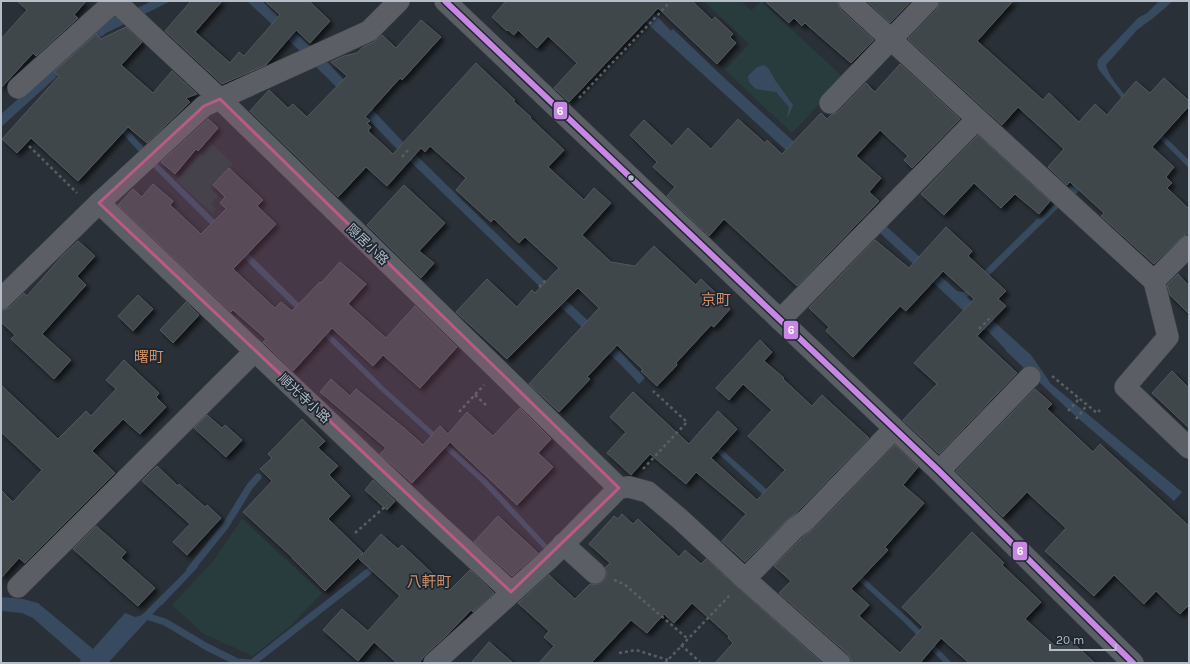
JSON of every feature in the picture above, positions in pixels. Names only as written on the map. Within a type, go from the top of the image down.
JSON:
[{"type":"street","points":[[1,299],[96,206],[204,106],[369,31],[399,1]]},
{"type":"street","points":[[445,1],[939,471],[1128,662]]},
{"type":"street","points":[[849,1],[1154,281],[1168,337],[1125,387],[1189,448]]},
{"type":"street","points":[[830,103],[928,1]]},
{"type":"street","points":[[18,88],[117,3]]},
{"type":"street","name":"隠居小路","points":[[117,3],[220,99],[498,370],[624,488]]},
{"type":"street","points":[[780,320],[977,119]]},
{"type":"street","name":"順光寺小路","points":[[96,206],[311,403],[400,490],[511,592]]},
{"type":"street","points":[[1154,281],[1189,246]]},
{"type":"street","points":[[18,587],[255,352]]},
{"type":"street","points":[[939,471],[1038,375]]},
{"type":"street","points":[[745,579],[894,429]]},
{"type":"street","points":[[434,663],[511,592],[560,551],[624,488],[648,492],[840,663]]},
{"type":"street","points":[[560,551],[595,574]]},
{"type":"path","points":[[563,114],[671,1]]},
{"type":"path","points":[[29,146],[96,206]]},
{"type":"path","points":[[402,157],[410,148]]},
{"type":"path","points":[[539,287],[547,279]]},
{"type":"path","points":[[979,329],[992,316]]},
{"type":"path","points":[[459,412],[498,370]]},
{"type":"path","points":[[1038,375],[1053,377],[1078,400],[1097,413],[1100,410]]},
{"type":"path","points":[[624,488],[687,422],[653,391]]},
{"type":"path","points":[[475,395],[486,406]]},
{"type":"path","points":[[1068,411],[1078,400]]},
{"type":"path","points":[[1076,418],[1087,406]]},
{"type":"path","points":[[354,533],[384,508],[400,490]]},
{"type":"path","points":[[595,574],[624,584],[688,639]]},
{"type":"path","points":[[665,663],[745,579]]},
{"type":"path","points":[[681,646],[700,662]]},
{"type":"path","points":[[619,653],[636,650],[668,660]]},
{"type":"highlighted area","points":[[220,99],[619,488],[511,592],[99,203],[204,106]]},
{"type":"green space","points":[[704,1],[741,1],[751,11],[761,1],[844,78],[792,133],[725,70],[749,44]]},
{"type":"green space","points":[[210,142],[233,164],[210,188],[218,196],[211,204],[216,209],[212,213],[176,180]]},
{"type":"green space","points":[[242,519],[322,593],[289,627],[253,656],[204,634],[172,605],[214,560]]},
{"type":"water","points":[[152,1],[171,1],[106,33],[69,65],[146,150],[142,155],[64,70],[1,127],[1,114],[111,17],[123,15]]},
{"type":"water","points":[[247,1],[262,1],[329,64],[407,146],[544,280],[608,339],[645,378],[639,384]]},
{"type":"water","points":[[1159,1],[1173,1],[1137,30],[1106,65],[1110,75],[1129,100],[1189,160],[1189,168],[1144,123],[1073,197],[1066,191],[1137,117],[1099,70],[1097,65],[1098,60],[1138,18],[1147,13]]},
{"type":"water","points":[[651,10],[671,31],[673,29],[720,74],[957,291],[963,292],[1038,218],[1040,219],[1057,202],[1061,205],[967,297],[1031,355],[1051,384],[1182,492],[1174,501],[1071,412],[1006,351],[987,330],[985,331],[879,232],[866,223],[639,16]]},
{"type":"water","points":[[764,65],[769,69],[793,105],[787,119],[789,107],[776,92],[756,89],[749,82],[748,76],[757,67]]},
{"type":"water","points":[[157,163],[385,388],[487,480],[549,547],[546,551],[482,483],[379,389],[260,274],[153,167]]},
{"type":"water","points":[[702,432],[798,517],[793,522],[698,435]]},
{"type":"water","points":[[809,528],[910,620],[952,663],[944,663],[906,624],[804,530]]},
{"type":"water","points":[[196,562],[198,567],[108,663],[79,663],[81,660],[33,618],[22,613],[1,611],[1,597],[23,599],[38,603],[93,649],[125,613],[135,617],[142,615]]},
{"type":"building","points":[[17,1],[86,1],[74,15],[78,18],[36,56],[33,53],[1,88],[1,39],[27,10]]},
{"type":"building","points":[[191,1],[222,1],[195,32],[230,63],[239,52],[244,56],[280,15],[265,1],[309,1],[330,21],[310,43],[296,30],[266,65],[222,84],[165,31]]},
{"type":"building","points":[[506,1],[692,1],[712,20],[715,17],[733,34],[730,37],[736,43],[717,64],[658,8],[569,102],[554,88],[577,63],[548,36],[537,48],[518,30],[514,35],[508,30],[507,31],[492,17]]},
{"type":"building","points":[[765,1],[837,1],[841,10],[874,40],[851,63],[805,23],[802,26],[794,18],[789,23]]},
{"type":"building","points":[[867,1],[911,1],[890,23]]},
{"type":"building","points":[[940,1],[1013,1],[977,41],[1043,100],[1049,93],[1079,122],[1095,104],[1107,115],[1136,81],[1150,93],[1164,78],[1189,101],[1189,106],[1152,147],[1174,167],[1166,177],[1172,183],[1167,188],[1189,209],[1189,232],[1154,264],[1101,216],[1104,213],[1070,182],[1067,185],[1048,167],[1064,149],[1018,107],[1002,125],[908,39],[937,9]]},
{"type":"building","points":[[421,20],[441,37],[402,80],[400,78],[365,117],[370,121],[367,123],[371,127],[368,131],[393,154],[476,63],[564,150],[548,167],[584,200],[594,188],[611,203],[582,235],[611,262],[635,266],[654,246],[696,285],[701,279],[717,294],[715,296],[730,309],[714,327],[711,325],[657,386],[617,345],[587,377],[590,379],[559,412],[529,384],[599,308],[578,288],[507,359],[456,312],[487,279],[517,307],[532,290],[535,293],[559,268],[525,237],[519,243],[494,219],[491,222],[456,190],[466,178],[430,146],[425,152],[421,148],[387,186],[366,167],[338,197],[250,111],[269,90],[288,108],[293,104],[307,117],[347,76],[331,62],[344,56],[357,53],[363,47],[374,42],[382,35],[396,48]]},
{"type":"building","points":[[126,27],[142,42],[121,65],[153,93],[172,71],[197,94],[186,98],[190,102],[147,143],[128,127],[78,181],[31,138],[17,153],[2,139],[59,76],[54,72],[96,34],[101,39]]},
{"type":"building","points":[[900,64],[960,119],[912,168],[904,160],[908,156],[880,130],[856,156],[881,178],[869,192],[879,201],[797,286],[724,219],[709,236],[667,196],[675,187],[653,167],[657,162],[630,135],[644,120],[672,146],[688,128],[711,149],[738,119],[765,143],[767,140],[782,154],[821,113],[827,119],[831,115],[838,112],[866,83],[875,92]]},
{"type":"building","points":[[208,119],[218,128],[198,151],[196,149],[175,174],[161,162]]},
{"type":"building","points":[[978,135],[1050,201],[1039,214],[1015,194],[1001,208],[974,183],[944,215],[921,194]]},
{"type":"building","points":[[229,168],[263,200],[257,206],[276,224],[233,269],[275,308],[281,302],[292,311],[340,262],[366,284],[348,304],[386,338],[415,306],[457,347],[420,388],[383,355],[373,366],[332,328],[293,371],[263,342],[266,339],[233,310],[231,312],[118,205],[133,189],[142,197],[153,184],[173,201],[170,205],[201,234],[226,209],[220,203],[225,197],[213,185]]},
{"type":"building","points":[[404,185],[445,223],[419,251],[434,263],[421,278],[367,225]]},
{"type":"building","points":[[946,227],[972,251],[968,256],[1006,291],[998,299],[1006,306],[977,336],[1017,373],[939,454],[903,420],[937,384],[914,363],[974,299],[943,271],[906,311],[900,306],[853,357],[826,331],[829,327],[809,308],[875,240],[909,268]]},
{"type":"building","points":[[78,241],[95,256],[77,276],[86,285],[42,334],[71,360],[54,379],[11,339],[15,335],[1,322],[1,311],[9,308],[24,293],[27,296],[62,256]]},
{"type":"building","points":[[1178,274],[1189,286],[1189,314],[1170,295],[1167,285]]},
{"type":"building","points":[[138,295],[153,309],[133,331],[118,316]]},
{"type":"building","points":[[186,302],[199,315],[173,343],[160,330]]},
{"type":"building","points":[[760,340],[772,352],[764,361],[784,378],[783,379],[812,406],[822,395],[869,438],[798,511],[745,562],[722,541],[746,514],[696,472],[686,484],[650,454],[631,475],[607,453],[626,432],[610,417],[633,392],[689,444],[718,411],[737,429],[711,458],[757,500],[785,470],[748,436],[772,410],[743,384],[729,400],[716,388]]},
{"type":"building","points":[[124,360],[159,393],[156,397],[166,407],[140,434],[123,419],[92,451],[115,473],[25,563],[19,558],[1,578],[1,490],[13,502],[42,470],[1,432],[1,385],[58,439],[86,411],[91,416],[116,389],[106,380]]},
{"type":"building","points":[[1172,371],[1189,388],[1189,428],[1152,393]]},
{"type":"building","points":[[331,379],[350,396],[356,389],[423,445],[440,426],[448,434],[467,412],[493,436],[520,408],[551,439],[538,453],[553,467],[517,505],[450,442],[412,483],[380,454],[386,448],[320,392]]},
{"type":"building","points":[[1035,389],[1052,404],[1047,409],[1093,452],[1100,444],[1189,526],[1189,605],[1180,614],[1156,591],[1144,604],[1114,575],[1094,596],[1045,551],[1066,528],[1027,492],[1003,517],[956,471]]},
{"type":"building","points":[[207,415],[222,428],[225,425],[242,440],[226,457],[194,428]]},
{"type":"building","points":[[302,419],[325,441],[318,448],[338,466],[329,475],[350,496],[328,519],[363,553],[325,591],[293,558],[243,512],[272,481],[260,469],[272,458],[268,454]]},
{"type":"building","points":[[895,445],[918,467],[903,485],[924,503],[885,547],[888,550],[851,589],[869,605],[859,616],[900,653],[923,627],[902,607],[972,532],[1004,563],[1002,565],[1041,602],[1025,619],[1055,646],[1064,635],[1095,663],[969,663],[941,638],[920,663],[852,663],[848,654],[779,593],[791,581],[774,566],[803,537],[815,528]]},
{"type":"building","points":[[157,466],[178,486],[179,484],[205,507],[207,505],[221,518],[187,555],[173,542],[190,524],[142,481]]},
{"type":"building","points":[[373,480],[395,501],[387,510],[365,490]]},
{"type":"building","points":[[622,514],[633,524],[638,519],[679,557],[685,550],[701,564],[706,559],[822,663],[715,663],[733,643],[728,638],[729,636],[692,603],[674,623],[664,614],[647,633],[631,620],[591,663],[539,663],[554,646],[544,637],[549,631],[518,603],[549,575],[575,599],[590,584],[598,584],[604,581],[607,575],[605,568],[610,563],[589,544],[614,516],[618,519]]},
{"type":"building","points":[[498,516],[538,553],[512,576],[474,542]]},
{"type":"building","points":[[96,526],[126,552],[121,558],[155,588],[138,606],[73,549]]},
{"type":"building","points":[[381,534],[398,549],[402,545],[450,590],[470,570],[494,593],[473,612],[471,610],[426,654],[419,663],[397,663],[374,642],[358,661],[323,630],[342,609],[368,631],[400,596],[359,559]]},
{"type":"building","points":[[489,642],[513,663],[471,663]]},
{"type":"waterway","points":[[190,570],[226,525],[250,486],[258,477]]},
{"type":"waterway","points":[[142,620],[146,616],[165,622],[207,647],[237,662],[252,663],[368,572]]},
{"type":"transit line","name":"6","points":[[445,1],[939,471],[1133,663]]},
{"type":"district","name":"京町","points":[[716,300]]},
{"type":"district","name":"曙町","points":[[149,357]]},
{"type":"district","name":"八軒町","points":[[429,582]]}]
